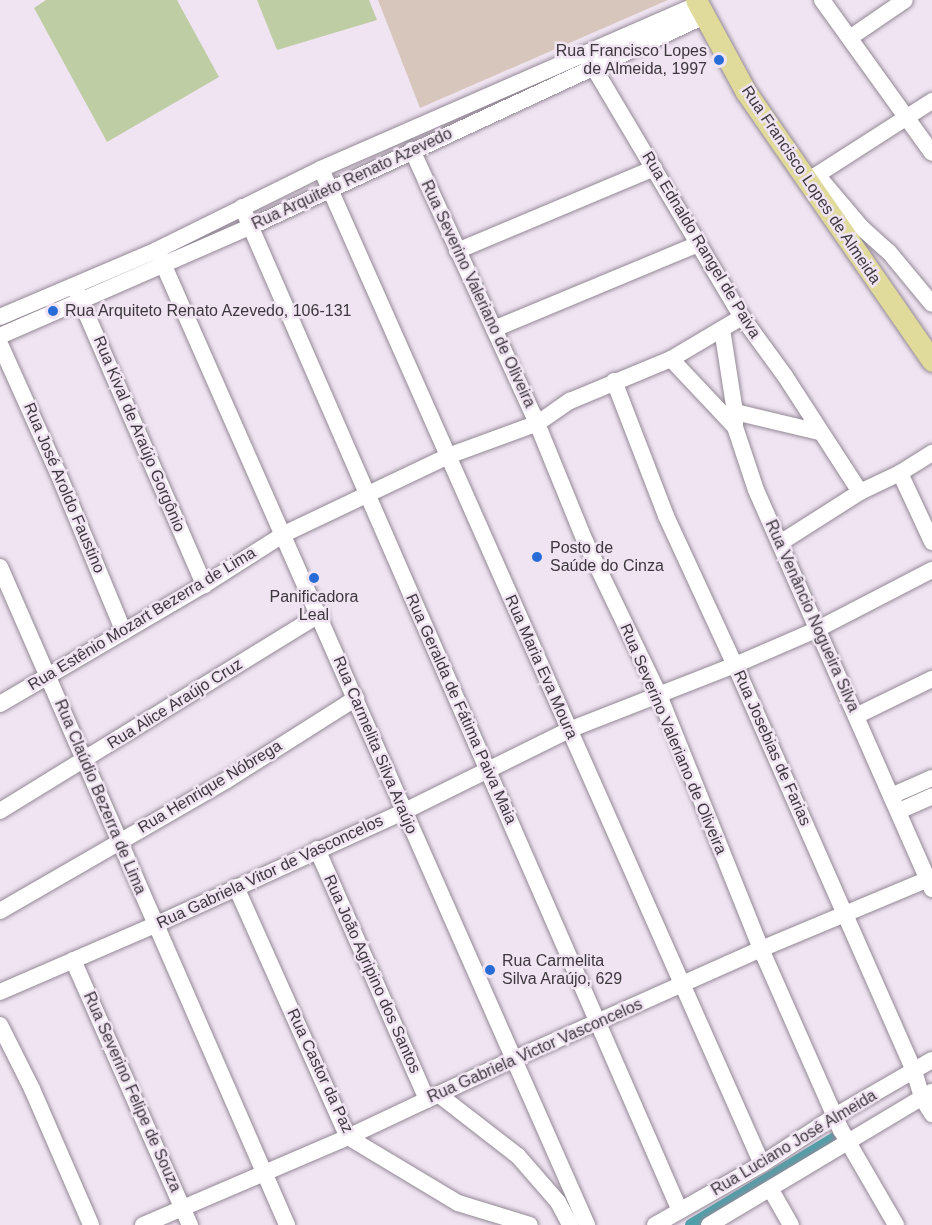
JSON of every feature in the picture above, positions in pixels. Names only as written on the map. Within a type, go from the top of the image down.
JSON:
[{"type":"main road","name":"Rua Francisco Lopes de Almeida","points":[[699,5],[746,92],[812,178],[932,361]]},
{"type":"street","points":[[822,0],[851,37],[932,153]]},
{"type":"street","points":[[851,37],[905,0]]},
{"type":"street","name":"Rua Arquiteto Renato Azevedo","points":[[0,317],[73,284],[250,227],[412,150],[699,5]]},
{"type":"street","name":"Rua Arquiteto Renato Azevedo","points":[[0,336],[81,300],[160,257],[242,207],[321,169],[536,73],[589,60]]},
{"type":"street","name":"Rua Ednaldo Rangel de Paiva","points":[[589,60],[742,318],[785,376],[819,432],[860,492]]},
{"type":"street","points":[[932,100],[812,178],[862,228],[890,252],[932,304]]},
{"type":"street","name":"Rua Severino Valeriano de Oliveira","points":[[412,150],[538,423],[585,540],[658,695],[761,949],[835,1116],[896,1225]]},
{"type":"street","points":[[457,250],[654,168]]},
{"type":"street","name":"Rua Maria Eva Moura","points":[[321,169],[762,1164]]},
{"type":"street","name":"Rua Geralda de Fátima Paiva Maia","points":[[242,207],[680,1211]]},
{"type":"street","points":[[494,329],[698,244]]},
{"type":"street","name":"Rua Carmelita Silva Araújo","points":[[160,257],[320,614],[403,812],[587,1225]]},
{"type":"street","name":"Rua Kival de Araújo Gorgônio","points":[[73,284],[204,585]]},
{"type":"street","name":"Rua Estênio Mozart Bezerra de Lima","points":[[0,704],[204,585],[284,534],[448,456],[538,423],[570,401],[671,359],[742,318]]},
{"type":"street","points":[[723,329],[735,419],[819,432]]},
{"type":"street","name":"Rua José Aroldo Faustino","points":[[0,344],[58,473],[124,632]]},
{"type":"street","name":"Rua Venâncio Nogueira Silva","points":[[671,359],[735,419],[756,490],[930,884]]},
{"type":"street","name":"Rua Josebias de Farias","points":[[614,381],[666,516],[735,665],[914,1071],[927,1095],[932,1114]]},
{"type":"street","points":[[780,543],[860,492],[900,473],[932,453]]},
{"type":"street","points":[[900,473],[932,542]]},
{"type":"street","name":"Rua Claúdio Bezerra de Lima","points":[[0,567],[287,1225]]},
{"type":"street","name":"Rua Gabriela Vitor de Vasconcelos","points":[[0,992],[155,925],[317,849],[403,812],[569,730],[735,665],[818,629],[932,570]]},
{"type":"street","name":"Rua Alice Araújo Cruz","points":[[0,811],[320,614]]},
{"type":"street","points":[[856,716],[932,679]]},
{"type":"street","name":"Rua Henrique Nóbrega","points":[[0,911],[226,780],[356,698]]},
{"type":"street","points":[[895,804],[932,778]]},
{"type":"street","points":[[895,804],[932,796]]},
{"type":"street","name":"Rua João Agripino dos Santos","points":[[317,849],[433,1097]]},
{"type":"street","name":"Rua Gabriela Victor Vasconcelos","points":[[143,1225],[348,1137],[514,1059],[761,949],[845,914],[930,884]]},
{"type":"street","name":"Rua Castor da Paz","points":[[236,887],[348,1137],[458,1203],[530,1225]]},
{"type":"street","name":"Rua Severino Felipe de Souza","points":[[73,960],[190,1225]]},
{"type":"street","points":[[0,1025],[32,1089],[91,1225]]},
{"type":"street","name":"Rua Luciano José Almeida","points":[[655,1225],[762,1164],[835,1116],[932,1060]]},
{"type":"street","name":"Rua Luciano José Almeida","points":[[709,1225],[927,1095]]},
{"type":"street","points":[[433,1097],[518,1155],[558,1202],[570,1225]]},
{"type":"street","points":[[771,1190],[791,1225]]},
{"type":"green space","points":[[46,0],[177,0],[219,77],[107,142],[34,8]]},
{"type":"green space","points":[[257,0],[369,0],[377,20],[277,50]]},
{"type":"building","points":[[378,0],[668,0],[420,108]]},
{"type":"waterway","points":[[691,1225],[841,1134]]},
{"type":"place","name":"Rua Francisco Lopes de Almeida, 1997","points":[[719,60]]},
{"type":"place","name":"Rua Arquiteto Renato Azevedo, 106-131","points":[[53,311]]},
{"type":"place","name":"Posto de Saúde do Cinza","points":[[537,557]]},
{"type":"place","name":"Panificadora Leal","points":[[314,578]]},
{"type":"place","name":"Rua Carmelita Silva Araújo, 629","points":[[490,970]]}]
